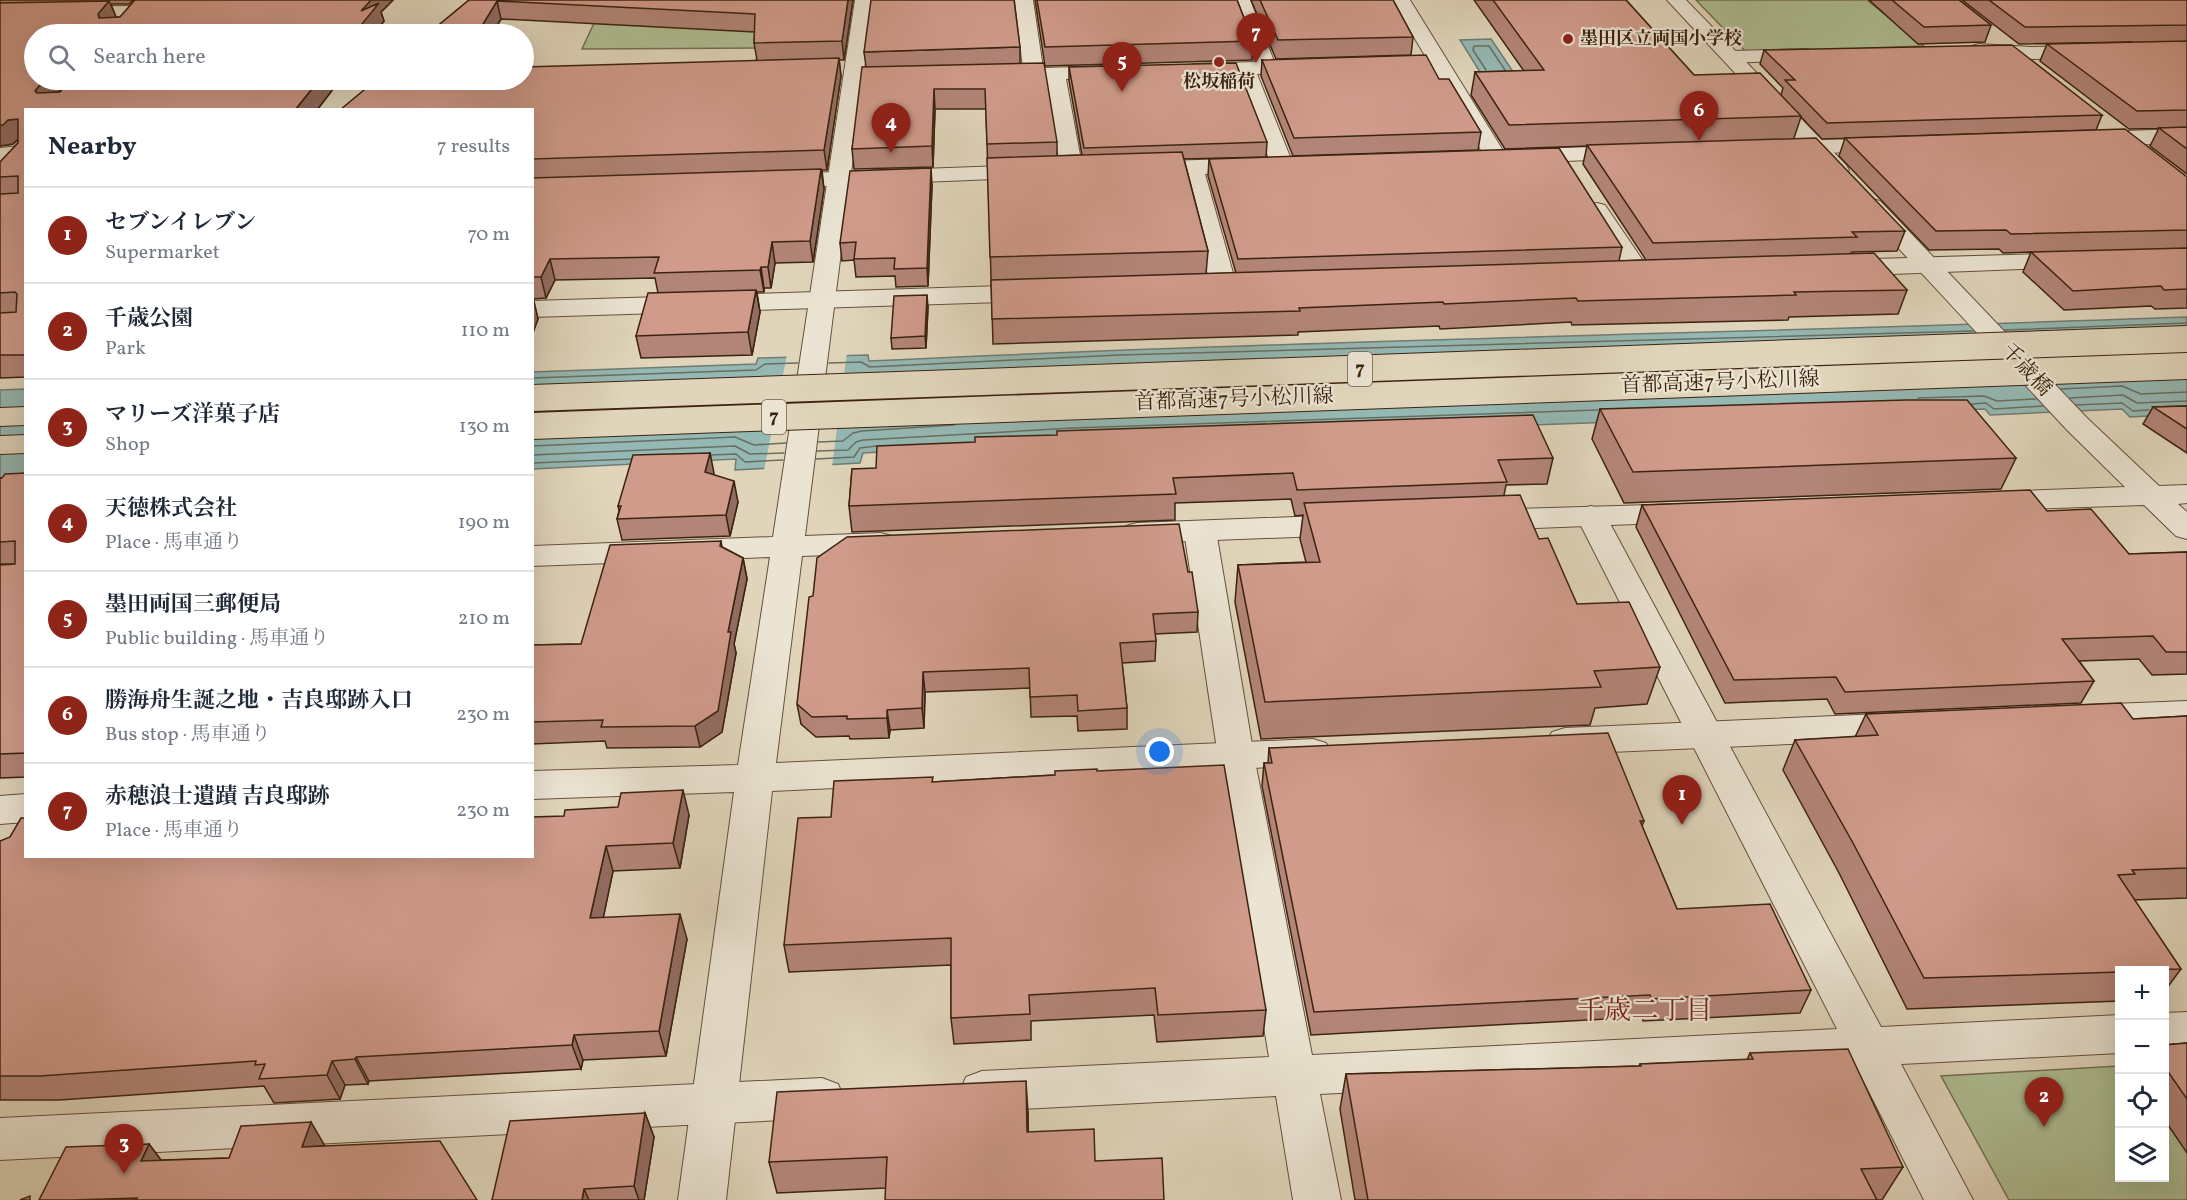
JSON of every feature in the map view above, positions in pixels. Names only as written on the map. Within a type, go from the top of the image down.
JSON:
[{"type":"highway","name":"首都高速7号小松川線","points":[[534,398],[2187,339]]},
{"type":"highway","name":"首都高速7号小松川線","points":[[534,426],[2187,366]]},
{"type":"highway","points":[[0,417],[24,416]]},
{"type":"highway","points":[[0,445],[24,444]]},
{"type":"street","points":[[702,1200],[755,778],[813,356],[824,300],[840,179],[861,75],[864,0]]},
{"type":"street","points":[[1024,0],[1072,171]]},
{"type":"street","points":[[1241,0],[1267,68]]},
{"type":"street","points":[[1401,0],[1496,157]]},
{"type":"street","name":"千歳橋","points":[[1676,0],[2078,424],[2187,529]]},
{"type":"street","points":[[0,13],[140,6]]},
{"type":"street","points":[[125,24],[140,6]]},
{"type":"street","points":[[1989,33],[2040,73]]},
{"type":"street","points":[[1962,51],[2014,53],[2109,51]]},
{"type":"street","points":[[1731,57],[1823,55]]},
{"type":"street","points":[[1416,63],[1439,63]]},
{"type":"street","points":[[1174,70],[1324,66]]},
{"type":"street","points":[[832,68],[861,75]]},
{"type":"street","points":[[1245,68],[1282,164]]},
{"type":"street","points":[[977,76],[1126,72]]},
{"type":"street","points":[[2102,122],[2149,158]]},
{"type":"street","points":[[2071,140],[2187,136]]},
{"type":"street","points":[[1759,149],[1910,144]]},
{"type":"street","points":[[0,176],[15,152]]},
{"type":"street","points":[[1472,158],[1496,157],[1575,174],[1655,152]]},
{"type":"street","points":[[1120,170],[1306,163]]},
{"type":"street","points":[[1192,167],[1224,287]]},
{"type":"street","points":[[757,181],[1096,170]]},
{"type":"street","points":[[1575,174],[1639,274]]},
{"type":"street","points":[[1816,269],[2094,260]]},
{"type":"street","points":[[534,309],[1059,292]]},
{"type":"street","points":[[1960,502],[2187,494]]},
{"type":"street","points":[[1457,521],[1710,512]]},
{"type":"street","points":[[1591,516],[1949,1200]]},
{"type":"street","points":[[1106,534],[1376,524]]},
{"type":"street","points":[[1200,531],[1236,756],[1317,1200]]},
{"type":"street","points":[[534,556],[906,542]]},
{"type":"street","points":[[2057,719],[2187,714]]},
{"type":"street","points":[[1536,742],[1938,725]]},
{"type":"street","points":[[534,785],[755,778],[1340,751]]},
{"type":"street","points":[[0,810],[24,808]]},
{"type":"street","points":[[2169,1032],[2187,1031]]},
{"type":"street","points":[[949,1092],[2115,1034]]},
{"type":"street","points":[[0,1139],[866,1096]]},
{"type":"green space","points":[[1696,0],[1867,0],[1924,46],[1747,53]]},
{"type":"green space","points":[[773,19],[766,48],[582,49],[595,21]]},
{"type":"green space","points":[[2187,1062],[2187,1200],[2009,1200],[1941,1076],[2115,1066],[2115,1182],[2169,1182],[2169,1063]]},
{"type":"water","points":[[1491,39],[1518,79],[1485,80],[1460,40]]},
{"type":"water","points":[[2187,317],[2187,414],[2130,417],[2122,409],[1990,415],[1985,409],[1073,441],[863,453],[860,463],[735,470],[736,459],[534,469],[534,372],[756,364],[758,358],[868,355],[869,361],[1363,342]]},
{"type":"water","points":[[24,389],[24,489],[0,490],[0,390]]},
{"type":"pier","points":[[847,353],[832,467],[764,470],[787,355]]},
{"type":"building","points":[[135,0],[371,0],[361,11],[379,3],[362,24],[24,24],[24,90],[36,90],[37,93],[62,90],[311,90],[297,108],[24,108],[24,355],[0,355],[0,313],[16,312],[17,294],[15,292],[0,293],[0,194],[18,193],[18,176],[0,177],[0,162],[18,143],[18,119],[8,120],[0,125],[0,3],[109,1],[98,14],[99,18],[120,17]]},
{"type":"building","points":[[469,0],[848,0],[842,41],[754,43],[755,14],[497,1],[483,24],[440,24]]},
{"type":"building","points":[[871,0],[1014,0],[1020,47],[864,52]]},
{"type":"building","points":[[1037,0],[1237,0],[1253,41],[1045,47]]},
{"type":"building","points":[[1260,0],[1393,0],[1413,37],[1278,40]]},
{"type":"building","points":[[1493,0],[1626,0],[1694,75],[1760,73],[1801,116],[1509,125],[1475,72],[1544,70]]},
{"type":"building","points":[[1892,0],[1959,0],[1991,25],[1924,27]]},
{"type":"building","points":[[1989,0],[2187,0],[2187,25],[2025,27]]},
{"type":"building","points":[[2187,41],[2187,110],[2137,111],[2047,44]]},
{"type":"building","points":[[2012,45],[2102,115],[1827,123],[1785,80],[1795,80],[1764,50]]},
{"type":"building","points":[[1426,55],[1439,79],[1449,79],[1481,132],[1294,138],[1262,60]]},
{"type":"building","points":[[839,58],[824,150],[534,159],[534,108],[342,108],[364,90],[534,90],[534,67]]},
{"type":"building","points":[[1044,63],[1057,142],[987,144],[985,89],[934,89],[932,146],[852,149],[862,67]]},
{"type":"building","points":[[1236,63],[1267,142],[1084,148],[1069,67]]},
{"type":"building","points":[[2187,127],[2187,149],[2159,128]]},
{"type":"building","points":[[2125,129],[2187,177],[2187,230],[2011,234],[2006,230],[1936,231],[1845,138]]},
{"type":"building","points":[[1816,138],[1905,231],[1852,232],[1857,237],[1653,243],[1587,145]]},
{"type":"building","points":[[1559,148],[1622,247],[1238,259],[1209,159]]},
{"type":"building","points":[[1182,152],[1208,251],[990,257],[987,158]]},
{"type":"building","points":[[931,168],[927,268],[894,269],[895,258],[854,259],[856,242],[840,243],[850,171]]},
{"type":"building","points":[[821,169],[810,241],[772,242],[768,267],[761,267],[760,270],[654,273],[659,257],[550,259],[541,277],[534,277],[534,178]]},
{"type":"building","points":[[2187,248],[2187,289],[2164,290],[2161,286],[2073,291],[2031,252]]},
{"type":"building","points":[[1874,253],[1907,290],[1578,301],[1576,298],[1444,304],[1443,302],[1299,308],[1300,311],[992,319],[991,280]]},
{"type":"building","points":[[756,290],[748,332],[636,336],[648,293]]},
{"type":"building","points":[[927,295],[925,336],[891,338],[894,296]]},
{"type":"building","points":[[1967,400],[2016,458],[1633,472],[1600,409]]},
{"type":"building","points":[[2187,406],[2187,429],[2153,407]]},
{"type":"building","points":[[1533,415],[1553,458],[1498,460],[1507,482],[1297,490],[1293,473],[1173,478],[1176,494],[849,506],[852,469],[876,468],[877,446],[975,442],[975,437],[1057,435],[1057,431]]},
{"type":"building","points":[[710,453],[705,472],[734,481],[726,515],[617,519],[621,506],[618,506],[633,455]]},
{"type":"building","points":[[24,473],[24,753],[0,754],[0,565],[15,564],[15,541],[0,542],[0,478],[5,474]]},
{"type":"building","points":[[2030,490],[2047,511],[2091,509],[2129,554],[2187,552],[2187,652],[2166,652],[2153,636],[2062,639],[2094,681],[1845,692],[1836,677],[1734,680],[1642,505]]},
{"type":"building","points":[[1520,495],[1539,539],[1548,538],[1577,604],[1629,602],[1660,667],[1594,671],[1601,687],[1265,702],[1238,565],[1320,562],[1304,503]]},
{"type":"building","points":[[1179,524],[1188,572],[1192,572],[1198,612],[1153,614],[1156,641],[1120,643],[1127,708],[1078,711],[1077,695],[1030,697],[1029,668],[923,672],[922,708],[887,710],[887,718],[812,717],[797,704],[809,597],[813,596],[817,558],[847,537]]},
{"type":"building","points":[[721,541],[720,546],[743,558],[728,632],[731,632],[718,711],[695,726],[601,727],[603,720],[534,722],[534,645],[581,644],[610,545]]},
{"type":"building","points":[[2121,703],[2133,719],[2187,716],[2187,868],[2132,870],[2135,874],[2118,875],[2181,969],[2169,969],[2169,966],[2115,966],[2115,972],[1924,978],[1853,843],[1795,740],[1878,735],[1866,714]]},
{"type":"building","points":[[1608,733],[1644,821],[1640,821],[1677,909],[1770,904],[1811,990],[1652,999],[1650,995],[1314,1012],[1264,763],[1272,763],[1269,748]]},
{"type":"building","points":[[1224,765],[1266,1010],[1158,1015],[1155,988],[1029,995],[1030,1014],[951,1018],[951,938],[784,945],[798,818],[831,817],[834,781],[933,777],[932,782],[1055,775],[1055,771]]},
{"type":"building","points":[[683,790],[673,843],[606,846],[590,918],[680,914],[659,1031],[574,1035],[572,1045],[356,1057],[355,1059],[332,1061],[327,1075],[259,1079],[265,1064],[255,1065],[256,1061],[40,1076],[0,1076],[0,841],[10,837],[21,818],[24,818],[24,858],[534,858],[534,817],[564,816],[565,810],[618,807],[621,793]]},
{"type":"building","points":[[2187,1043],[2187,1099],[2169,1073],[2169,1045]]},
{"type":"building","points":[[1848,1049],[1903,1167],[1861,1169],[1877,1200],[1368,1200],[1346,1074],[1641,1066],[1640,1064],[1753,1059],[1750,1053]]},
{"type":"building","points":[[1026,1081],[1027,1132],[1094,1129],[1095,1161],[1162,1158],[1164,1200],[885,1200],[887,1157],[769,1162],[777,1092]]},
{"type":"building","points":[[645,1113],[634,1186],[584,1189],[582,1200],[492,1200],[510,1121]]},
{"type":"building","points":[[311,1122],[302,1147],[440,1141],[477,1200],[135,1200],[137,1198],[39,1200],[66,1147],[149,1144],[141,1161],[229,1158],[241,1126]]},
{"type":"place","name":"墨田区立両国小学校","points":[[1568,39]]},
{"type":"place","name":"松坂稲荷","points":[[1219,62]]},
{"type":"place","name":"赤穂浪士遺蹟 吉良邸跡","points":[[1256,63]]},
{"type":"place","name":"墨田両国三郵便局","points":[[1122,92]]},
{"type":"place","name":"勝海舟生誕之地・吉良邸跡入口","points":[[1699,141]]},
{"type":"place","name":"天徳株式会社","points":[[891,153]]},
{"type":"place","name":"セブンイレブン","points":[[1682,825]]},
{"type":"place","name":"千歳公園","points":[[2044,1127]]},
{"type":"place","name":"マリーズ洋菓子店","points":[[124,1174]]},
{"type":"district","name":"千歳二丁目","points":[[1645,1012]]}]
